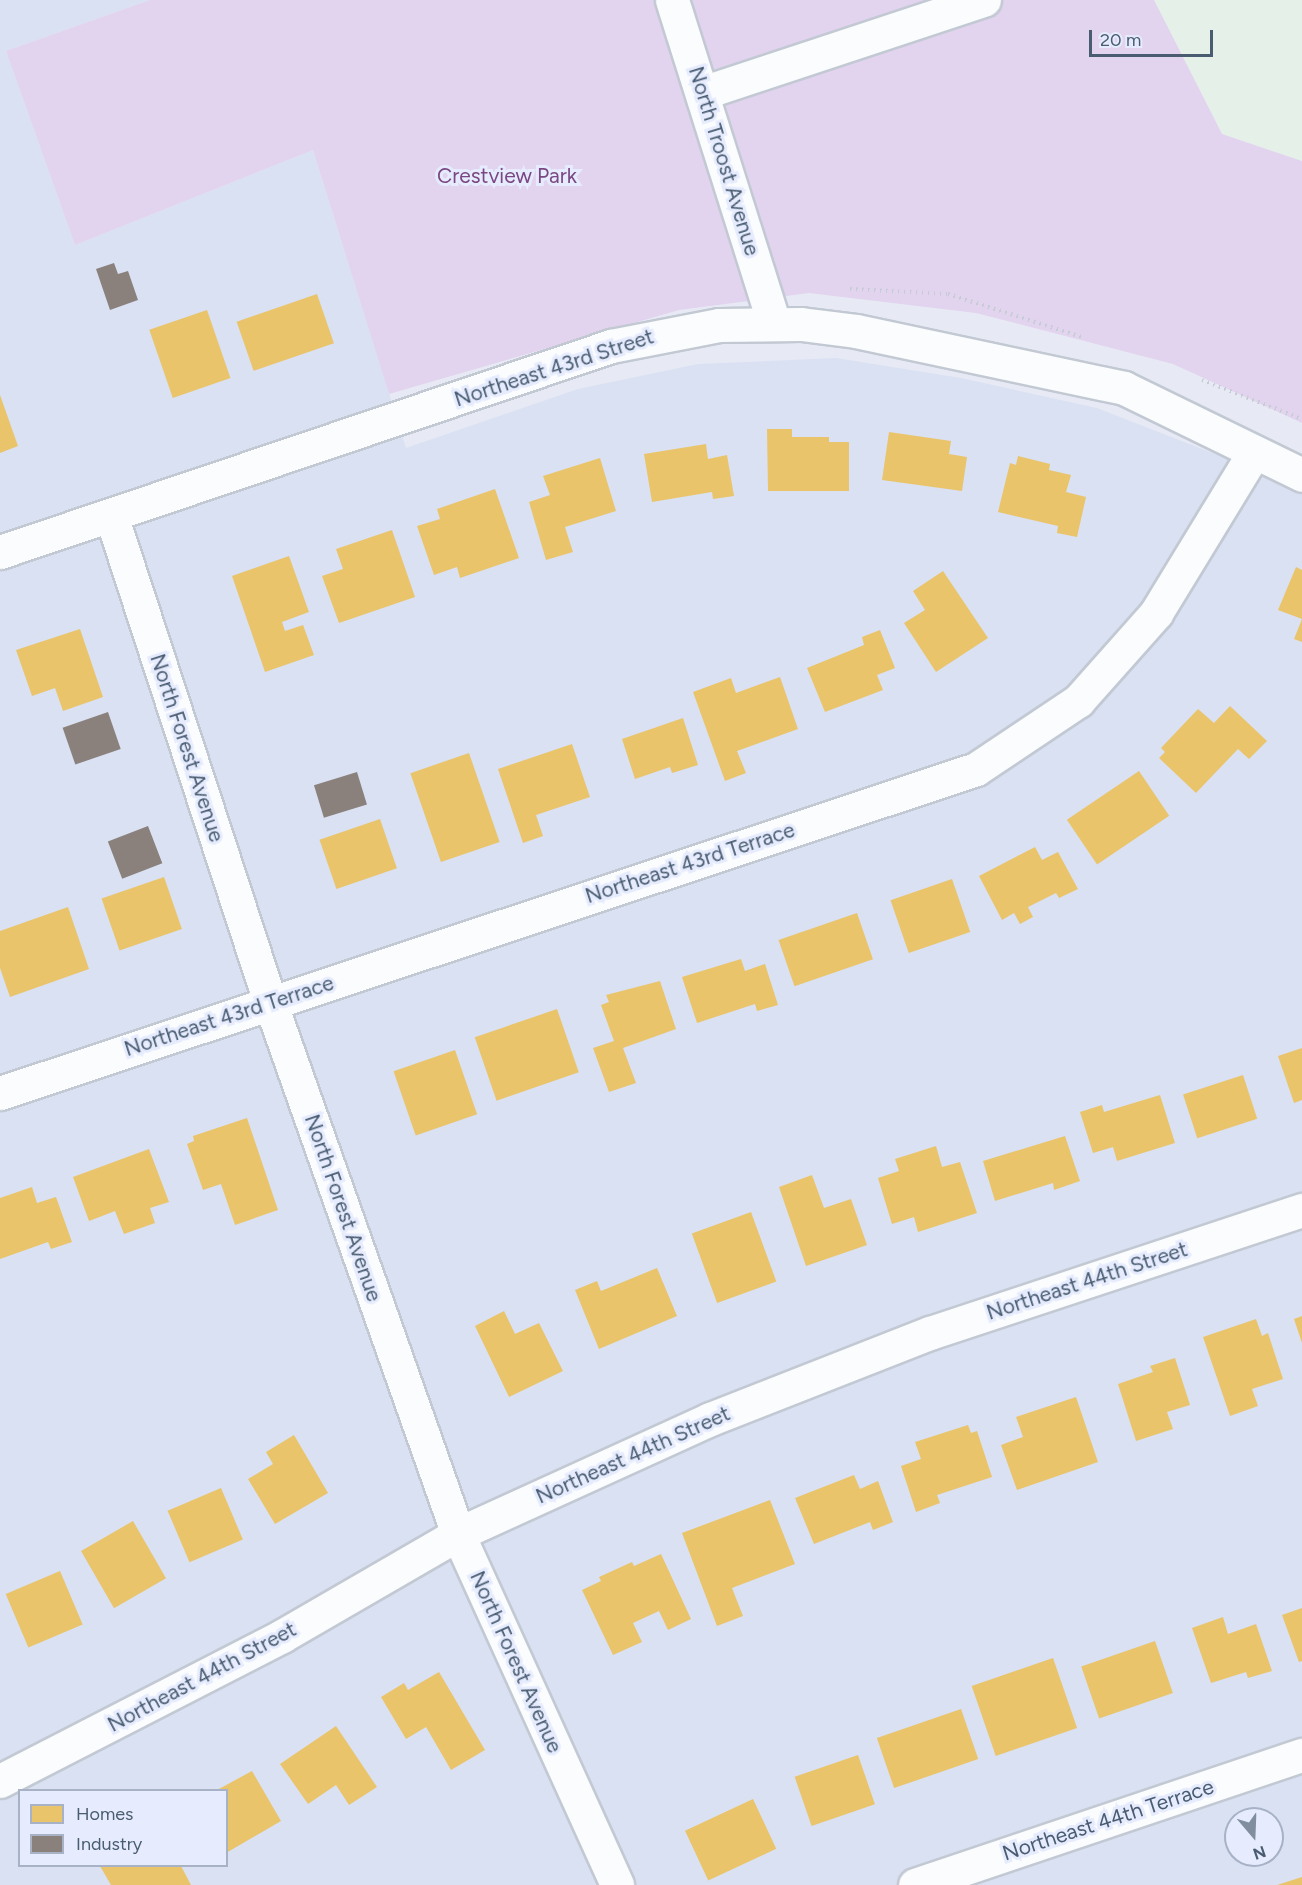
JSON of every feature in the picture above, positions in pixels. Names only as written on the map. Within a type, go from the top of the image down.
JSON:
[{"type":"street","name":"North Troost Avenue","points":[[672,0],[774,323]]},
{"type":"street","points":[[702,93],[984,0]]},
{"type":"street","name":"Northeast 43rd Street","points":[[0,552],[611,346],[719,325],[774,323],[856,331],[1124,388],[1253,454],[1302,475]]},
{"type":"street","name":"Northeast 43rd Terrace","points":[[0,1093],[976,769],[1078,701],[1094,684],[1156,613],[1253,454]]},
{"type":"street","name":"North Forest Avenue","points":[[111,515],[270,1002],[459,1534],[617,1885]]},
{"type":"street","name":"Northeast 44th Street","points":[[0,1781],[282,1636],[459,1534],[710,1419],[919,1337],[1302,1210]]},
{"type":"street","name":"Northeast 44th Terrace","points":[[915,1885],[1302,1755]]},
{"type":"shaded area","points":[[0,0],[150,0],[6,51],[75,245],[313,150],[406,448],[578,389],[698,364],[836,358],[961,378],[1097,408],[1302,488],[1302,1885],[0,1885]]},
{"type":"shaded area","points":[[1154,0],[1302,0],[1302,162],[1222,134]]},
{"type":"green space","name":"Crestview Park","points":[[150,0],[1154,0],[1222,134],[1302,161],[1302,423],[1173,364],[976,313],[809,293],[679,310],[389,394],[313,150],[75,245],[6,51]]},
{"type":"building: Homes","points":[[317,294],[334,343],[254,371],[237,322]]},
{"type":"building: Homes","points":[[207,310],[230,378],[173,398],[149,330]]},
{"type":"building: Homes","points":[[0,395],[18,446],[0,453]]},
{"type":"building: Homes","points":[[767,429],[792,429],[792,437],[829,437],[829,442],[849,442],[849,491],[768,491]]},
{"type":"building: Homes","points":[[889,432],[951,441],[949,454],[967,457],[962,491],[882,480]]},
{"type":"building: Homes","points":[[706,444],[708,459],[727,455],[734,496],[713,499],[712,492],[652,502],[644,454]]},
{"type":"building: Homes","points":[[1018,456],[1050,464],[1049,470],[1071,475],[1066,492],[1086,497],[1077,537],[1057,533],[1058,526],[998,512],[1010,463],[1016,465]]},
{"type":"building: Homes","points":[[600,458],[616,511],[565,527],[573,552],[546,560],[529,502],[550,495],[543,476]]},
{"type":"building: Homes","points":[[495,489],[519,558],[460,578],[457,567],[434,575],[417,526],[440,519],[437,509]]},
{"type":"building: Homes","points":[[392,530],[415,597],[339,623],[322,576],[343,569],[336,549]]},
{"type":"building: Homes","points":[[289,556],[309,612],[282,622],[285,631],[303,625],[314,655],[265,672],[232,576]]},
{"type":"building: Homes","points":[[1296,567],[1302,570],[1302,619],[1278,610]]},
{"type":"building: Homes","points":[[943,571],[988,638],[936,672],[904,623],[925,610],[913,591]]},
{"type":"building: Homes","points":[[1302,619],[1302,642],[1294,639]]},
{"type":"building: Homes","points":[[80,629],[103,697],[63,711],[55,688],[32,696],[16,650]]},
{"type":"building: Homes","points":[[880,630],[895,668],[877,675],[883,690],[825,712],[807,668],[864,645],[862,637]]},
{"type":"building: Homes","points":[[780,677],[798,729],[737,751],[746,773],[725,781],[693,692],[731,678],[736,693]]},
{"type":"building: Homes","points":[[1230,706],[1267,741],[1249,759],[1238,749],[1196,793],[1159,758],[1165,752],[1161,748],[1198,709],[1214,723]]},
{"type":"building: Homes","points":[[683,718],[698,765],[672,773],[670,767],[635,779],[622,739]]},
{"type":"building: Homes","points":[[572,744],[590,797],[536,815],[543,836],[523,843],[498,769]]},
{"type":"building: Homes","points":[[469,753],[500,842],[441,862],[410,773]]},
{"type":"building: Homes","points":[[1139,771],[1169,816],[1097,864],[1067,820]]},
{"type":"building: Homes","points":[[380,819],[397,868],[336,889],[319,840]]},
{"type":"building: Homes","points":[[1035,847],[1042,860],[1058,852],[1078,889],[1059,898],[1056,893],[1028,907],[1033,917],[1020,924],[1014,913],[1002,920],[979,876]]},
{"type":"building: Homes","points":[[164,877],[182,929],[120,950],[102,898]]},
{"type":"building: Homes","points":[[952,879],[970,932],[909,953],[891,900]]},
{"type":"building: Homes","points":[[68,907],[89,969],[10,997],[0,968],[0,931]]},
{"type":"building: Homes","points":[[857,913],[873,959],[794,986],[779,940]]},
{"type":"building: Homes","points":[[741,959],[745,971],[765,964],[778,1005],[757,1011],[755,1004],[697,1023],[682,977]]},
{"type":"building: Homes","points":[[660,981],[676,1029],[623,1048],[636,1083],[609,1092],[593,1048],[614,1041],[601,1005],[609,1002],[606,995]]},
{"type":"building: Homes","points":[[557,1009],[579,1072],[497,1101],[475,1037]]},
{"type":"building: Homes","points":[[1302,1048],[1302,1100],[1294,1103],[1278,1056]]},
{"type":"building: Homes","points":[[455,1050],[477,1114],[416,1135],[394,1071]]},
{"type":"building: Homes","points":[[1243,1075],[1257,1119],[1197,1138],[1183,1094]]},
{"type":"building: Homes","points":[[1160,1095],[1175,1143],[1117,1161],[1113,1147],[1093,1153],[1080,1112],[1102,1105],[1104,1112]]},
{"type":"building: Homes","points":[[247,1118],[278,1210],[235,1225],[221,1184],[203,1190],[187,1144],[194,1141],[193,1136]]},
{"type":"building: Homes","points":[[1065,1136],[1080,1181],[1054,1190],[1053,1183],[995,1201],[983,1161]]},
{"type":"building: Homes","points":[[936,1146],[942,1167],[960,1162],[977,1213],[918,1232],[914,1217],[892,1224],[878,1178],[899,1171],[895,1159]]},
{"type":"building: Homes","points":[[149,1149],[169,1202],[150,1208],[155,1223],[124,1234],[115,1211],[89,1221],[73,1177]]},
{"type":"building: Homes","points":[[812,1175],[824,1208],[851,1199],[867,1245],[806,1266],[779,1187]]},
{"type":"building: Homes","points":[[32,1187],[37,1203],[56,1197],[72,1242],[51,1249],[48,1242],[0,1259],[0,1198]]},
{"type":"building: Homes","points":[[751,1212],[776,1282],[717,1303],[692,1234]]},
{"type":"building: Homes","points":[[657,1268],[677,1316],[599,1349],[575,1290],[597,1281],[601,1291]]},
{"type":"building: Homes","points":[[504,1311],[515,1334],[539,1323],[563,1371],[509,1397],[475,1326]]},
{"type":"building: Homes","points":[[1302,1316],[1302,1343],[1294,1319]]},
{"type":"building: Homes","points":[[1256,1319],[1262,1336],[1268,1333],[1283,1379],[1252,1389],[1258,1406],[1230,1416],[1203,1337]]},
{"type":"building: Homes","points":[[1175,1358],[1190,1405],[1167,1412],[1173,1429],[1136,1441],[1118,1384],[1153,1372],[1150,1366]]},
{"type":"building: Homes","points":[[1076,1397],[1098,1462],[1017,1490],[1001,1445],[1023,1437],[1016,1417]]},
{"type":"building: Homes","points":[[968,1425],[971,1433],[977,1431],[992,1477],[937,1495],[940,1503],[916,1512],[901,1466],[921,1459],[915,1442]]},
{"type":"building: Homes","points":[[294,1435],[328,1493],[275,1524],[248,1479],[273,1464],[266,1452]]},
{"type":"building: Homes","points":[[854,1475],[860,1489],[878,1481],[893,1522],[873,1530],[870,1522],[814,1544],[795,1498]]},
{"type":"building: Homes","points":[[221,1488],[243,1540],[189,1562],[168,1511]]},
{"type":"building: Homes","points":[[770,1500],[795,1564],[732,1588],[743,1616],[717,1626],[682,1533]]},
{"type":"building: Homes","points":[[133,1521],[166,1578],[114,1608],[81,1551]]},
{"type":"building: Homes","points":[[661,1554],[691,1619],[668,1630],[659,1611],[633,1623],[642,1642],[613,1655],[582,1590],[601,1581],[599,1577],[632,1562],[634,1566]]},
{"type":"building: Homes","points":[[60,1571],[83,1624],[28,1647],[6,1594]]},
{"type":"building: Homes","points":[[1302,1608],[1302,1661],[1299,1662],[1282,1615]]},
{"type":"building: Homes","points":[[1223,1617],[1228,1634],[1256,1624],[1272,1671],[1248,1678],[1246,1672],[1211,1683],[1192,1628]]},
{"type":"building: Homes","points":[[1155,1641],[1173,1693],[1099,1718],[1081,1666]]},
{"type":"building: Homes","points":[[1053,1658],[1077,1728],[996,1756],[972,1686]]},
{"type":"building: Homes","points":[[439,1672],[485,1750],[451,1770],[426,1727],[406,1739],[381,1697],[404,1683],[408,1690]]},
{"type":"building: Homes","points":[[961,1709],[978,1759],[894,1788],[877,1738]]},
{"type":"building: Homes","points":[[336,1726],[377,1787],[349,1805],[336,1785],[308,1804],[280,1764]]},
{"type":"building: Homes","points":[[858,1755],[875,1804],[812,1826],[795,1777]]},
{"type":"building: Homes","points":[[252,1771],[281,1821],[228,1852],[228,1789],[219,1789]]},
{"type":"building: Homes","points":[[753,1799],[776,1849],[708,1881],[685,1831]]},
{"type":"building: Homes","points":[[101,1867],[182,1867],[191,1885],[111,1885]]},
{"type":"building: Homes","points":[[1302,1877],[1302,1885],[1277,1885]]},
{"type":"building: Industry","points":[[114,263],[118,274],[128,271],[138,300],[110,310],[96,269]]},
{"type":"building: Industry","points":[[108,712],[121,749],[75,765],[63,728]]},
{"type":"building: Industry","points":[[357,772],[367,805],[324,818],[314,785]]},
{"type":"building: Industry","points":[[148,826],[162,863],[122,879],[108,841]]}]
